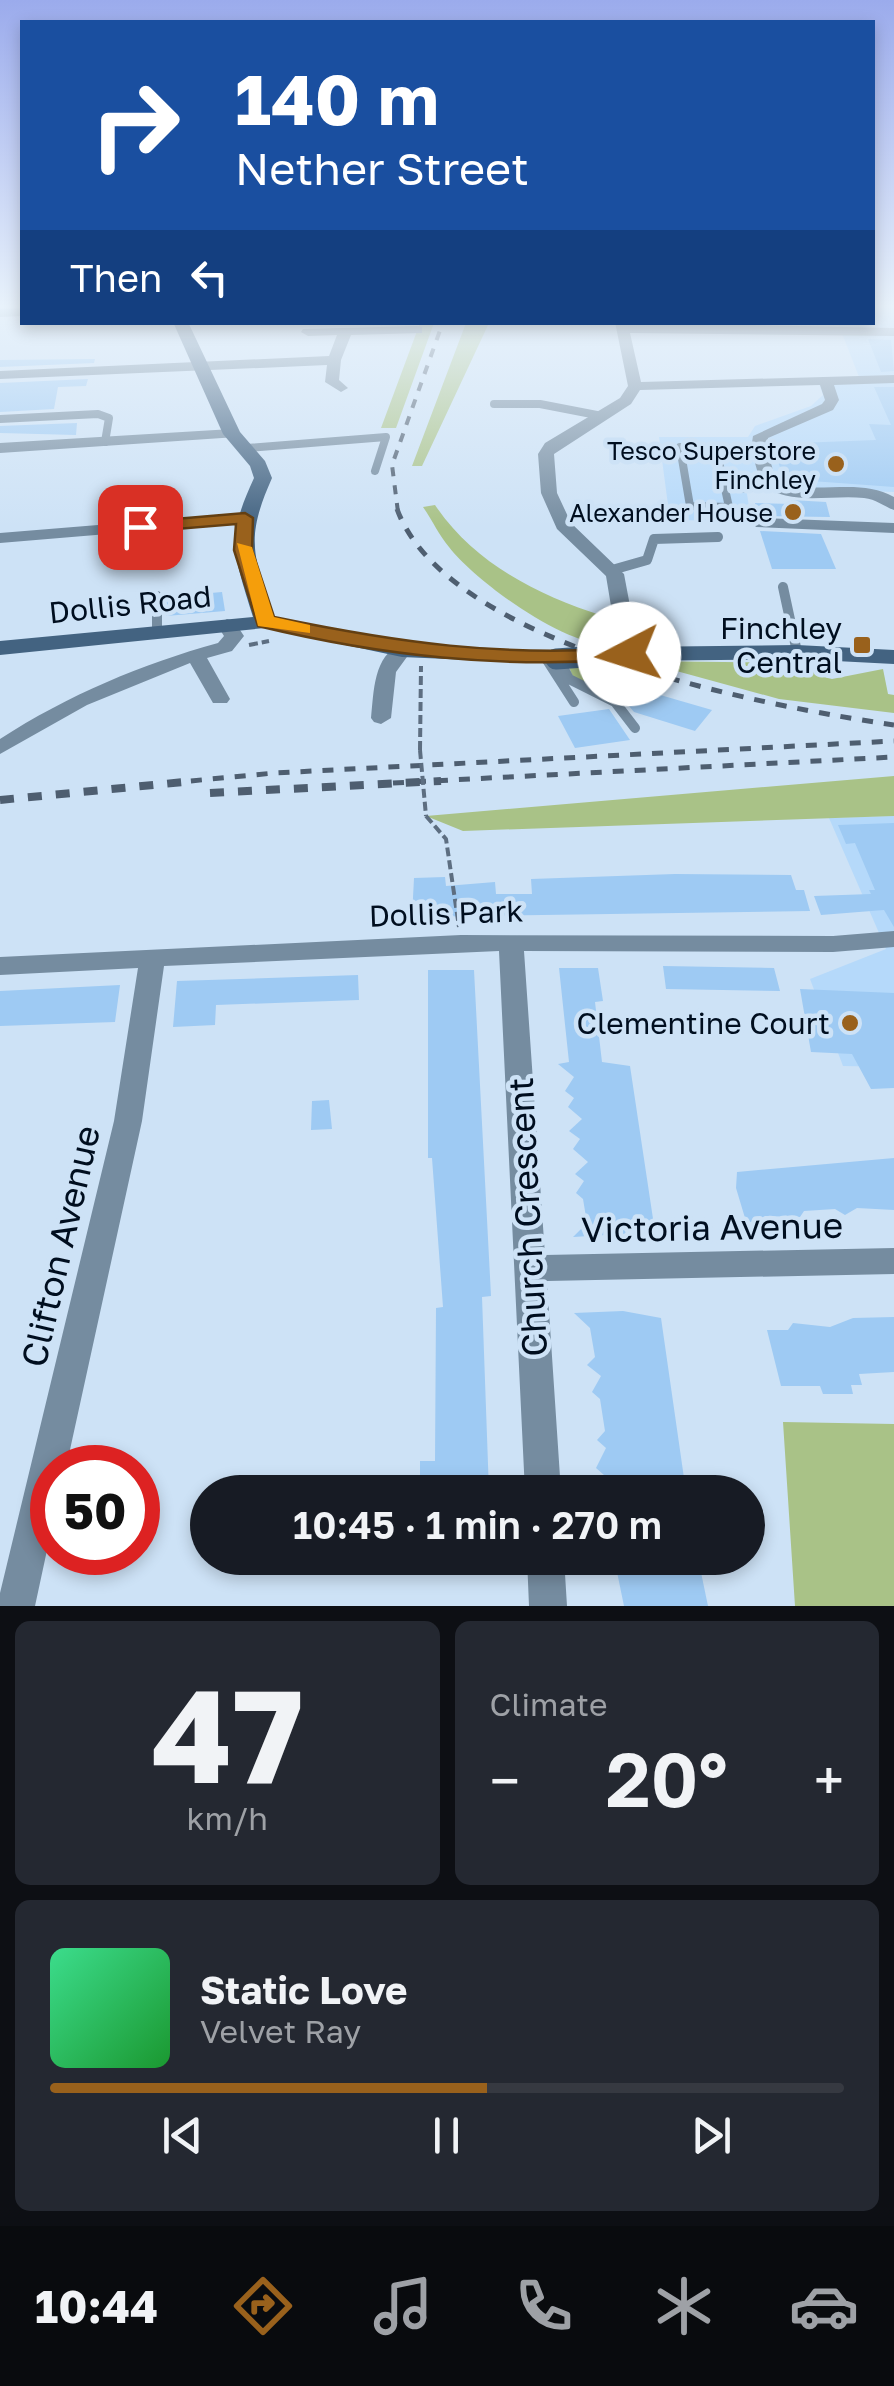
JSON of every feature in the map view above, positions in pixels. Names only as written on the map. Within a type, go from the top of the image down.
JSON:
[{"type":"main road","points":[[204,379],[262,478],[245,518],[243,550],[265,622]]},
{"type":"main road","name":"Dollis Road","points":[[0,648],[157,632],[226,636],[265,622],[412,651],[554,660],[629,654],[797,652],[894,657]]},
{"type":"street","points":[[332,379],[341,388]]},
{"type":"street","points":[[629,654],[612,570],[564,526],[549,493],[546,469],[551,446],[626,401],[635,386],[633,379]]},
{"type":"street","points":[[635,386],[862,379]]},
{"type":"street","points":[[826,380],[831,389],[831,404],[761,436],[758,448],[774,487],[871,494],[886,497],[894,505]]},
{"type":"street","points":[[0,448],[240,441]]},
{"type":"street","points":[[0,538],[245,518]]},
{"type":"street","points":[[762,523],[894,528]]},
{"type":"street","points":[[0,748],[47,716],[114,683],[196,654],[226,636]]},
{"type":"street","points":[[381,718],[386,672],[412,651]]},
{"type":"street","points":[[196,654],[220,699]]},
{"type":"street","name":"Dollis Park","points":[[0,966],[462,943],[833,944],[894,938]]},
{"type":"street","name":"Church Crescent","points":[[511,942],[541,1475]]},
{"type":"street","name":"Clifton Avenue","points":[[16,1606],[128,1122],[152,960]]},
{"type":"street","name":"Victoria Avenue","points":[[531,1268],[894,1261]]},
{"type":"street","points":[[547,1575],[548,1606]]},
{"type":"lane","points":[[494,404],[540,404],[602,416]]},
{"type":"lane","points":[[0,419],[98,414],[109,418],[104,442]]},
{"type":"lane","points":[[240,441],[386,437],[375,471]]},
{"type":"lane","points":[[725,510],[691,512],[680,447],[758,448]]},
{"type":"lane","points":[[716,448],[725,488],[725,510],[732,518]]},
{"type":"lane","points":[[725,488],[774,487]]},
{"type":"lane","points":[[612,570],[646,560],[649,543],[654,539],[718,537]]},
{"type":"lane","points":[[783,586],[797,652]]},
{"type":"lane","points":[[157,596],[157,632]]},
{"type":"lane","points":[[554,660],[574,702]]},
{"type":"lane","points":[[554,660],[569,679],[616,702],[636,728]]},
{"type":"path","points":[[412,651],[426,816],[446,839],[462,943]]},
{"type":"shaded area","points":[[860,379],[894,379],[894,492],[746,487],[751,521],[670,520],[659,437],[748,437],[755,426],[811,406],[823,395],[819,384],[861,382]]},
{"type":"shaded area","points":[[894,816],[894,1067],[843,1066],[810,979],[886,949],[829,818]]},
{"type":"green space","points":[[399,379],[414,379],[396,428],[381,428]]},
{"type":"green space","points":[[445,379],[463,379],[422,466],[412,466]]},
{"type":"green space","points":[[435,505],[468,544],[509,574],[554,598],[603,616],[610,645],[591,643],[546,624],[500,594],[449,547],[423,507]]},
{"type":"green space","points":[[640,661],[810,663],[815,675],[832,679],[883,669],[888,694],[894,695],[894,713],[779,699]]},
{"type":"green space","points":[[593,664],[623,675],[639,687],[616,697],[573,677],[569,667]]},
{"type":"green space","points":[[894,776],[894,816],[463,831],[426,816]]},
{"type":"green space","points":[[783,1422],[894,1424],[894,1606],[795,1606]]},
{"type":"building","points":[[88,379],[86,386],[58,387],[54,409],[0,412],[0,383]]},
{"type":"building","name":"Tesco Superstore Finchley","points":[[874,387],[894,387],[894,487],[784,479],[772,444],[876,440],[869,424],[891,425]]},
{"type":"building","points":[[77,423],[76,435],[0,433],[0,426]]},
{"type":"building","name":"Alexander House","points":[[791,500],[826,502],[830,517],[757,516],[755,503],[792,504]]},
{"type":"building","points":[[760,531],[821,534],[836,569],[772,569]]},
{"type":"building","points":[[222,592],[225,611],[166,616],[166,597]]},
{"type":"building","points":[[643,690],[712,710],[695,731],[634,712],[629,706]]},
{"type":"building","points":[[609,709],[630,740],[575,748],[558,716]]},
{"type":"building","points":[[894,823],[894,927],[884,910],[821,915],[814,896],[871,894],[869,890],[875,890],[855,843],[846,844],[838,825]]},
{"type":"building","points":[[791,875],[796,890],[804,890],[810,911],[412,917],[414,878],[445,877],[446,886],[495,882],[496,894],[532,894],[531,879]]},
{"type":"building","points":[[663,966],[774,968],[780,991],[666,989]]},
{"type":"building","points":[[559,968],[598,968],[603,1001],[595,1002],[602,1062],[630,1066],[655,1232],[573,1237],[587,1223],[583,1199],[576,1193],[584,1181],[575,1174],[588,1162],[573,1149],[580,1139],[569,1131],[582,1119],[568,1107],[574,1098],[565,1091],[574,1077],[558,1064],[569,1062]]},
{"type":"building","points":[[428,970],[474,970],[491,1296],[482,1297],[488,1475],[420,1475],[420,1461],[435,1461],[436,1308],[443,1307],[432,1158],[428,1158]]},
{"type":"building","points":[[358,975],[359,1000],[216,1005],[215,1025],[173,1027],[177,981]]},
{"type":"building","points":[[120,985],[115,1022],[0,1026],[0,991]]},
{"type":"building","name":"Clementine Court","points":[[800,989],[894,993],[894,1088],[871,1089],[852,1054],[811,1052]]},
{"type":"building","points":[[329,1100],[332,1129],[311,1130],[312,1101]]},
{"type":"building","points":[[894,1158],[894,1210],[857,1208],[845,1215],[835,1209],[804,1211],[800,1217],[765,1216],[752,1223],[745,1218],[736,1188],[737,1172]]},
{"type":"building","points":[[623,1311],[661,1318],[684,1475],[604,1475],[596,1468],[606,1448],[597,1440],[605,1431],[600,1399],[592,1392],[601,1376],[587,1365],[595,1357],[590,1328],[574,1313]]},
{"type":"building","points":[[894,1317],[894,1372],[859,1374],[862,1385],[851,1385],[853,1394],[823,1394],[820,1386],[781,1386],[767,1330],[788,1330],[793,1323],[830,1327],[853,1318]]},
{"type":"building","points":[[618,1575],[702,1575],[708,1606],[624,1606]]},
{"type":"railway","points":[[398,510],[392,465],[423,379]]},
{"type":"railway","points":[[398,510],[427,557],[478,598],[542,633],[616,662],[694,685],[894,725]]},
{"type":"railway","points":[[169,783],[274,773],[894,741]]},
{"type":"railway","points":[[393,783],[894,757]]},
{"type":"railway","points":[[0,800],[194,781]]},
{"type":"railway","points":[[210,793],[441,781]]},
{"type":"slow traffic","points":[[243,547],[265,622],[303,629]]},
{"type":"place","name":"Tesco Superstore Finchley","points":[[836,464]]},
{"type":"place","name":"Alexander House","points":[[793,512]]},
{"type":"place","name":"Finchley Central","points":[[862,645]]},
{"type":"place","name":"Clementine Court","points":[[850,1023]]},
{"type":"route","points":[[140,527],[245,518],[243,550],[265,622],[402,650],[461,656],[547,660],[629,654]]}]
